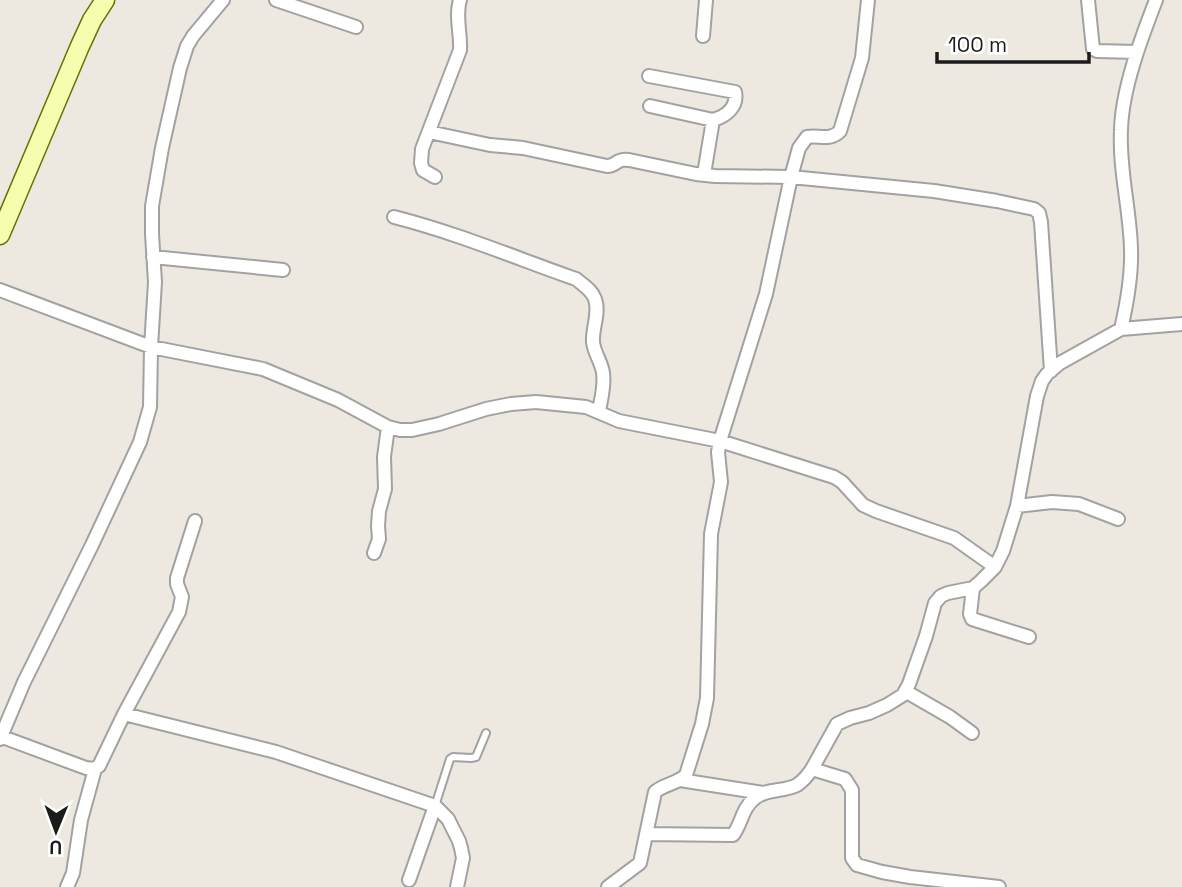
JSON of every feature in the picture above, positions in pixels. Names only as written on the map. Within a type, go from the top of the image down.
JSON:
[{"type":"main road","points":[[0,235],[79,46],[105,0]]},
{"type":"street","points":[[95,769],[0,737],[140,442],[150,407],[155,282],[152,206],[155,184],[187,46],[192,36],[223,0]]},
{"type":"street","points":[[276,0],[356,27]]},
{"type":"street","points":[[435,177],[425,172],[421,163],[422,149],[460,50],[461,37],[457,15],[460,0]]},
{"type":"street","points":[[702,36],[706,0]]},
{"type":"street","points":[[608,887],[640,863],[654,795],[657,790],[680,780],[687,772],[702,724],[707,698],[710,544],[721,482],[719,441],[766,293],[799,148],[804,140],[811,136],[834,137],[840,131],[862,58],[868,0]]},
{"type":"street","points":[[1088,0],[1093,50],[1137,52]]},
{"type":"street","points":[[1121,329],[1130,284],[1131,249],[1122,168],[1122,116],[1137,52],[1156,0]]},
{"type":"street","points":[[649,76],[735,92],[736,96],[732,108],[713,120],[650,106]]},
{"type":"street","points":[[704,174],[713,120]]},
{"type":"street","points":[[429,132],[607,166],[622,159],[704,174],[791,177],[934,191],[1034,209],[1039,213],[1041,222],[1051,371]]},
{"type":"street","points":[[394,217],[470,239],[576,279],[587,288],[596,303],[593,342],[603,372],[599,411]]},
{"type":"street","points":[[153,257],[283,270]]},
{"type":"street","points":[[0,290],[151,347],[263,369],[338,400],[388,427],[400,430],[439,424],[486,409],[525,402],[586,407],[643,427],[719,441],[834,477],[863,505],[954,538],[995,567]]},
{"type":"street","points":[[680,780],[763,793],[797,785],[813,769],[837,724],[887,705],[902,695],[909,684],[936,603],[941,596],[948,593],[973,588],[995,567],[1003,551],[1017,506],[1042,381],[1060,363],[1121,329],[1182,324]]},
{"type":"street","points":[[374,553],[379,540],[379,511],[385,489],[384,457],[388,427]]},
{"type":"street","points":[[1017,506],[1052,502],[1079,504],[1118,519]]},
{"type":"street","points":[[67,887],[73,873],[81,820],[95,769],[99,766],[179,612],[182,602],[177,578],[195,521]]},
{"type":"street","points":[[973,588],[970,614],[972,619],[1029,637]]},
{"type":"street","points":[[905,691],[972,733]]},
{"type":"street","points":[[124,714],[276,752],[435,806],[448,819],[461,848],[463,858],[457,887]]},
{"type":"street","points":[[813,769],[845,779],[849,783],[852,790],[852,858],[857,865],[947,884],[999,887]]},
{"type":"street","points":[[646,834],[733,835],[745,808],[763,793]]},
{"type":"street","points":[[409,880],[435,806]]},
{"type":"lane","points":[[435,806],[450,759],[476,757],[486,733]]}]
